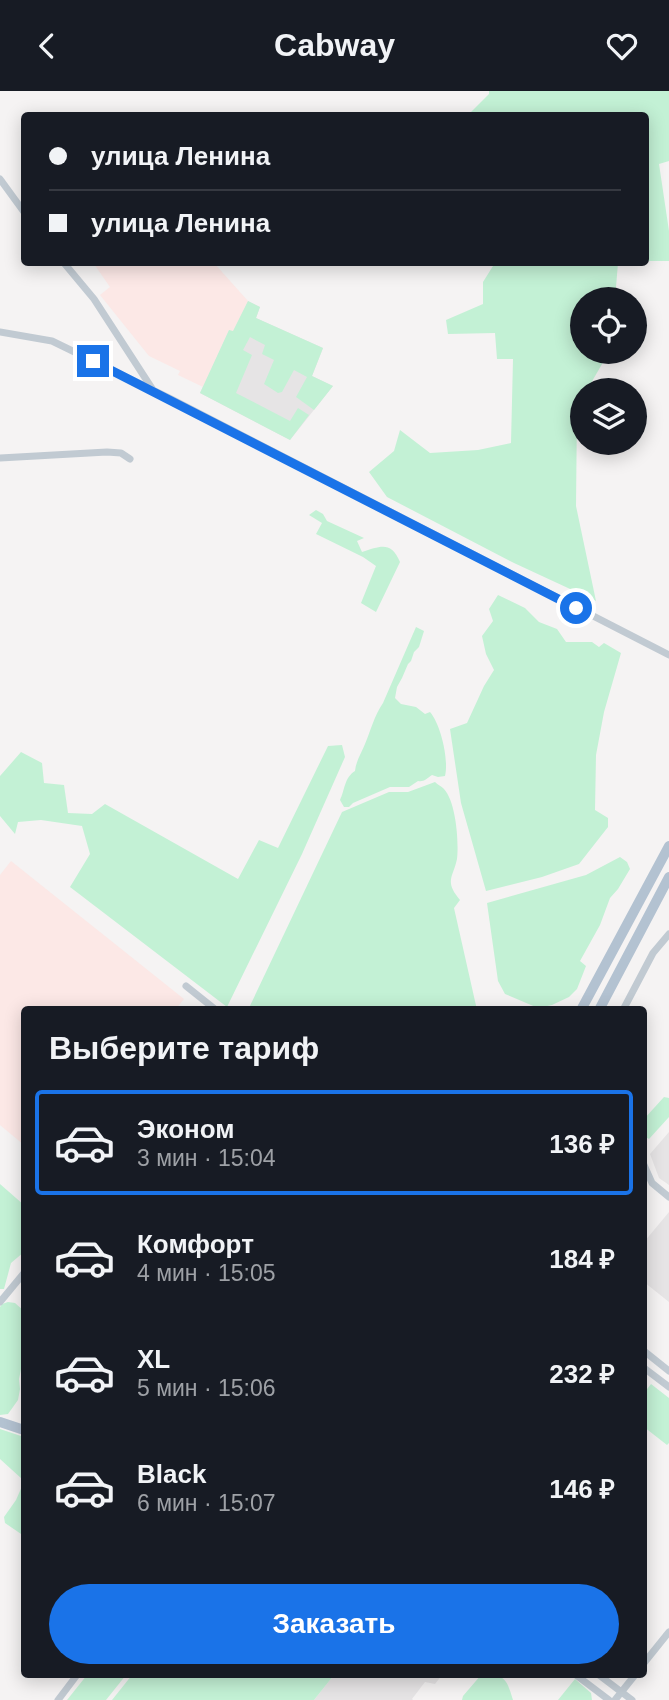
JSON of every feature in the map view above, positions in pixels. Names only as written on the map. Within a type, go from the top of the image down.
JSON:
[{"type":"main road","points":[[583,1006],[669,846]]},
{"type":"main road","points":[[601,1006],[668,880],[658,868]]},
{"type":"main road","points":[[0,1422],[21,1429]]},
{"type":"street","points":[[0,180],[21,208]]},
{"type":"street","points":[[66,266],[94,299],[153,391]]},
{"type":"street","points":[[0,332],[52,341],[669,655]]},
{"type":"street","points":[[0,458],[107,452],[121,453],[130,459]]},
{"type":"street","points":[[625,1006],[653,953],[669,934]]},
{"type":"street","points":[[186,986],[211,1006]]},
{"type":"street","points":[[647,1172],[652,1183],[669,1197]]},
{"type":"street","points":[[0,1302],[21,1277]]},
{"type":"street","points":[[647,1353],[669,1371]]},
{"type":"street","points":[[647,1370],[669,1387]]},
{"type":"street","points":[[647,1659],[669,1632]]},
{"type":"street","points":[[58,1700],[75,1678]]},
{"type":"street","points":[[580,1678],[609,1700]]},
{"type":"street","points":[[602,1678],[632,1700]]},
{"type":"street","points":[[615,1700],[633,1678]]},
{"type":"shaded area","points":[[95,266],[217,266],[248,301],[233,332],[229,330],[203,387],[178,375],[180,371],[149,356],[100,295],[110,287]]},
{"type":"shaded area","points":[[248,301],[260,307],[256,318],[323,348],[312,376],[333,386],[290,440],[200,393],[229,330],[233,331]]},
{"type":"shaded area","points":[[11,861],[184,999],[178,1006],[21,1006],[21,1142],[0,1125],[0,875]]},
{"type":"shaded area","points":[[669,1132],[669,1185],[659,1178],[650,1154]]},
{"type":"shaded area","points":[[669,1212],[669,1302],[647,1284],[647,1238]]},
{"type":"shaded area","points":[[332,1678],[440,1678],[435,1684],[425,1682],[413,1700],[314,1700]]},
{"type":"green space","points":[[489,91],[669,91],[669,161],[659,164],[669,231],[669,261],[649,261],[649,112],[471,112]]},
{"type":"green space","points":[[493,266],[618,266],[616,287],[570,287],[570,364],[602,364],[594,378],[570,378],[570,455],[577,455],[576,506],[596,601],[514,563],[387,497],[369,472],[394,451],[400,430],[430,453],[478,450],[511,443],[513,359],[497,359],[495,333],[448,334],[446,320],[483,304],[483,282]]},
{"type":"green space","points":[[248,301],[260,307],[256,318],[323,348],[312,376],[333,386],[314,410],[296,397],[307,377],[294,370],[282,392],[278,393],[264,384],[274,360],[262,354],[265,345],[250,337],[243,350],[252,355],[236,393],[290,421],[298,408],[309,415],[290,440],[200,393],[229,330],[233,331]]},
{"type":"green space","points":[[316,510],[323,514],[327,521],[364,538],[357,541],[362,552],[385,547],[397,555],[400,562],[376,612],[361,603],[376,566],[316,534],[322,523],[309,515]]},
{"type":"green space","points":[[498,595],[525,608],[539,622],[557,629],[566,642],[592,642],[599,647],[604,643],[621,653],[604,712],[596,755],[595,810],[608,818],[608,827],[579,864],[542,877],[486,891],[461,803],[450,729],[467,723],[494,670],[486,654],[482,636],[493,621],[489,609]]},
{"type":"green space","points":[[416,627],[424,631],[419,647],[397,687],[395,698],[401,704],[416,707],[425,714],[430,712],[434,718],[445,752],[445,776],[432,775],[409,787],[390,787],[344,807],[340,800],[347,781],[355,771],[375,718]]},
{"type":"green space","points":[[342,745],[345,757],[302,854],[227,1006],[70,887],[90,854],[82,826],[41,820],[18,822],[15,834],[0,816],[0,776],[21,752],[42,763],[44,783],[64,785],[68,813],[92,814],[105,804],[238,879],[259,840],[278,848],[328,746]]},
{"type":"green space","points":[[435,782],[448,795],[454,812],[458,852],[451,884],[460,900],[454,908],[476,1006],[250,1006],[342,812],[389,792],[408,792]]},
{"type":"green space","points":[[620,857],[627,862],[630,869],[610,898],[600,925],[580,961],[586,966],[577,989],[569,997],[547,1006],[533,1006],[505,994],[498,981],[487,903],[586,875]]},
{"type":"green space","points":[[664,1097],[669,1098],[669,1117],[649,1139],[647,1116]]},
{"type":"green space","points":[[0,1184],[21,1202],[21,1255],[11,1263],[4,1289],[0,1289]]},
{"type":"green space","points":[[15,1303],[21,1308],[21,1369],[18,1400],[8,1414],[0,1415],[0,1307],[2,1304]]},
{"type":"green space","points":[[651,1384],[669,1398],[667,1445],[647,1429],[647,1389]]},
{"type":"green space","points":[[0,1429],[21,1436],[21,1478],[0,1459]]},
{"type":"green space","points":[[21,1489],[21,1534],[5,1523],[4,1517]]},
{"type":"green space","points":[[85,1678],[124,1678],[106,1700],[67,1700]]},
{"type":"green space","points":[[130,1678],[332,1678],[314,1700],[112,1700]]},
{"type":"green space","points":[[478,1678],[502,1678],[506,1682],[513,1700],[462,1700]]},
{"type":"green space","points":[[575,1679],[591,1693],[592,1700],[558,1700]]},
{"type":"route","points":[[93,361],[576,608]]}]
